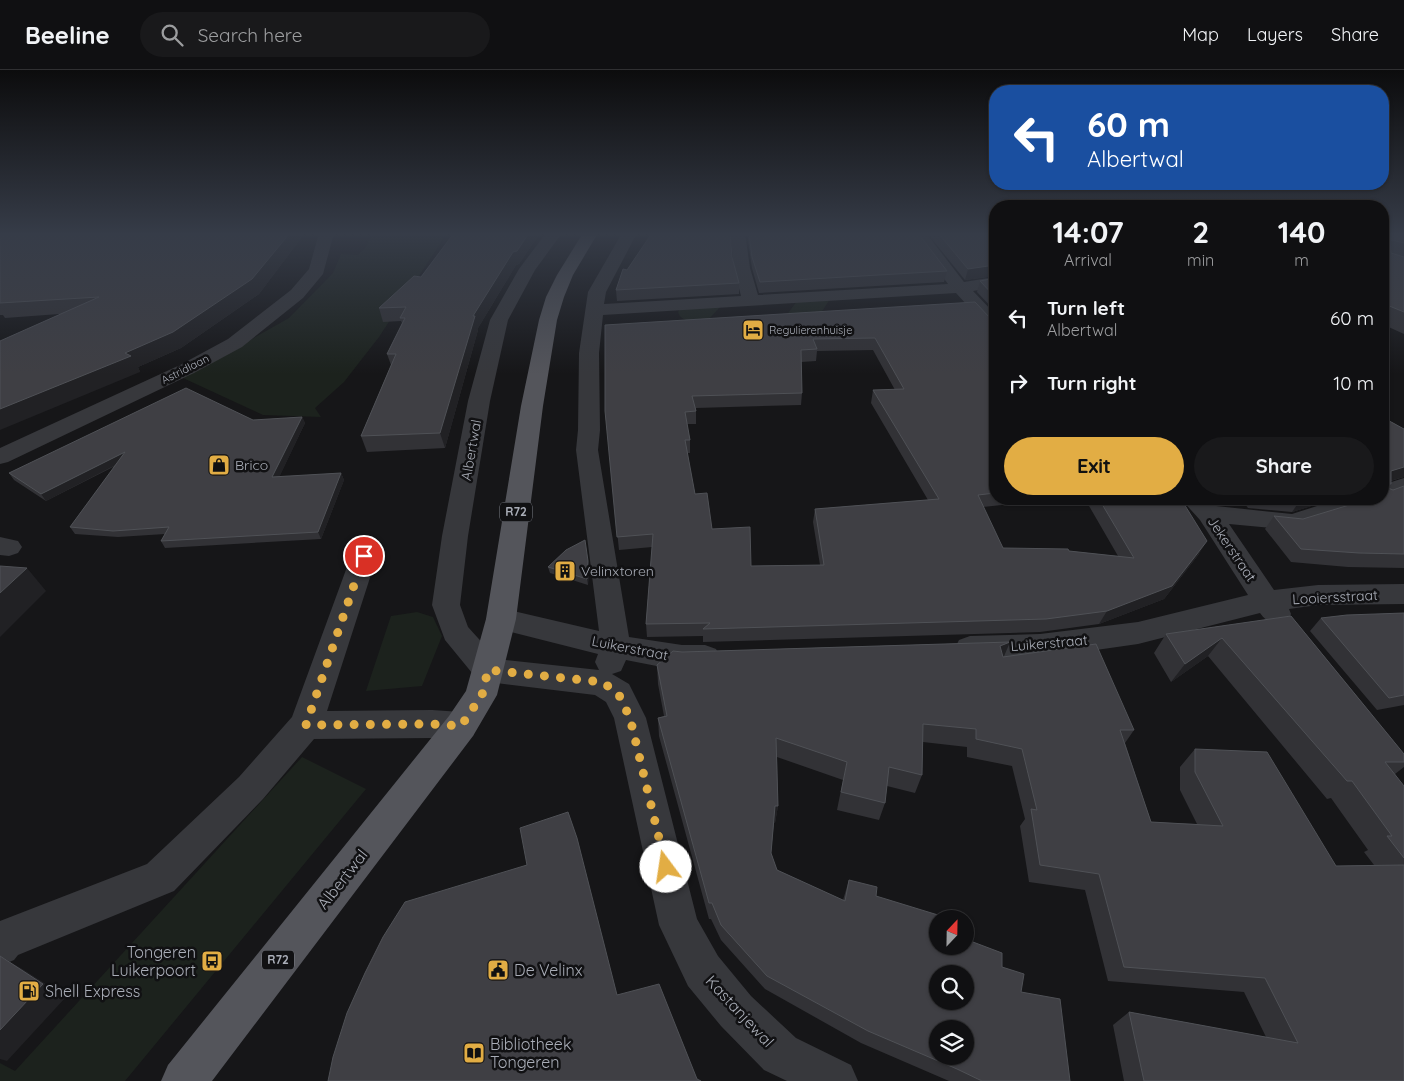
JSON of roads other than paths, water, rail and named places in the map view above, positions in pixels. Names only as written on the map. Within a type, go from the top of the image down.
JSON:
[{"type":"main road","name":"Albertwal","points":[[184,1081],[461,726],[482,695],[501,618],[535,383],[548,320],[563,280]]},
{"type":"street","name":"Astridlaan","points":[[0,457],[187,369],[250,333],[273,316],[297,294],[309,280]]},
{"type":"street","name":"Albertwal","points":[[488,670],[455,632],[446,605],[455,536],[480,401],[499,320],[521,280]]},
{"type":"street","points":[[488,670],[602,682],[616,647],[587,450],[589,430],[588,383],[598,324],[597,292],[603,280]]},
{"type":"street","points":[[745,280],[751,301]]},
{"type":"street","points":[[954,280],[989,318]]},
{"type":"street","points":[[598,324],[751,301],[960,288],[989,283]]},
{"type":"street","points":[[952,308],[977,306]]},
{"type":"street","points":[[1389,491],[1404,486]]},
{"type":"street","points":[[1201,507],[1293,522],[1346,505]]},
{"type":"street","name":"Jekerstraat","points":[[1201,507],[1266,601],[1297,638]]},
{"type":"street","points":[[2,943],[160,878],[251,788],[306,725],[364,556]]},
{"type":"street","name":"Looiersstraat","points":[[1266,601],[1318,596],[1404,594]]},
{"type":"street","name":"Luikerstraat","points":[[943,649],[1040,646],[1138,633],[1266,601]]},
{"type":"street","name":"Luikerstraat","points":[[501,618],[616,647],[682,657],[730,656]]},
{"type":"street","name":"Kastanjewal","points":[[602,682],[618,693],[630,718],[680,925],[703,971],[736,1011],[780,1054],[835,1081]]},
{"type":"street","points":[[306,725],[432,724],[461,726]]},
{"type":"place","name":"Regulierenhuisje","points":[[753,330]]},
{"type":"place","name":"Brico","points":[[219,465]]},
{"type":"place","name":"Velinxtoren","points":[[565,571]]},
{"type":"place","name":"Tongeren Luikerpoort","points":[[212,961]]},
{"type":"place","name":"De Velinx","points":[[498,970]]},
{"type":"place","name":"Shell Express","points":[[29,991]]},
{"type":"place","name":"Bibliotheek Tongeren","points":[[474,1053]]}]
